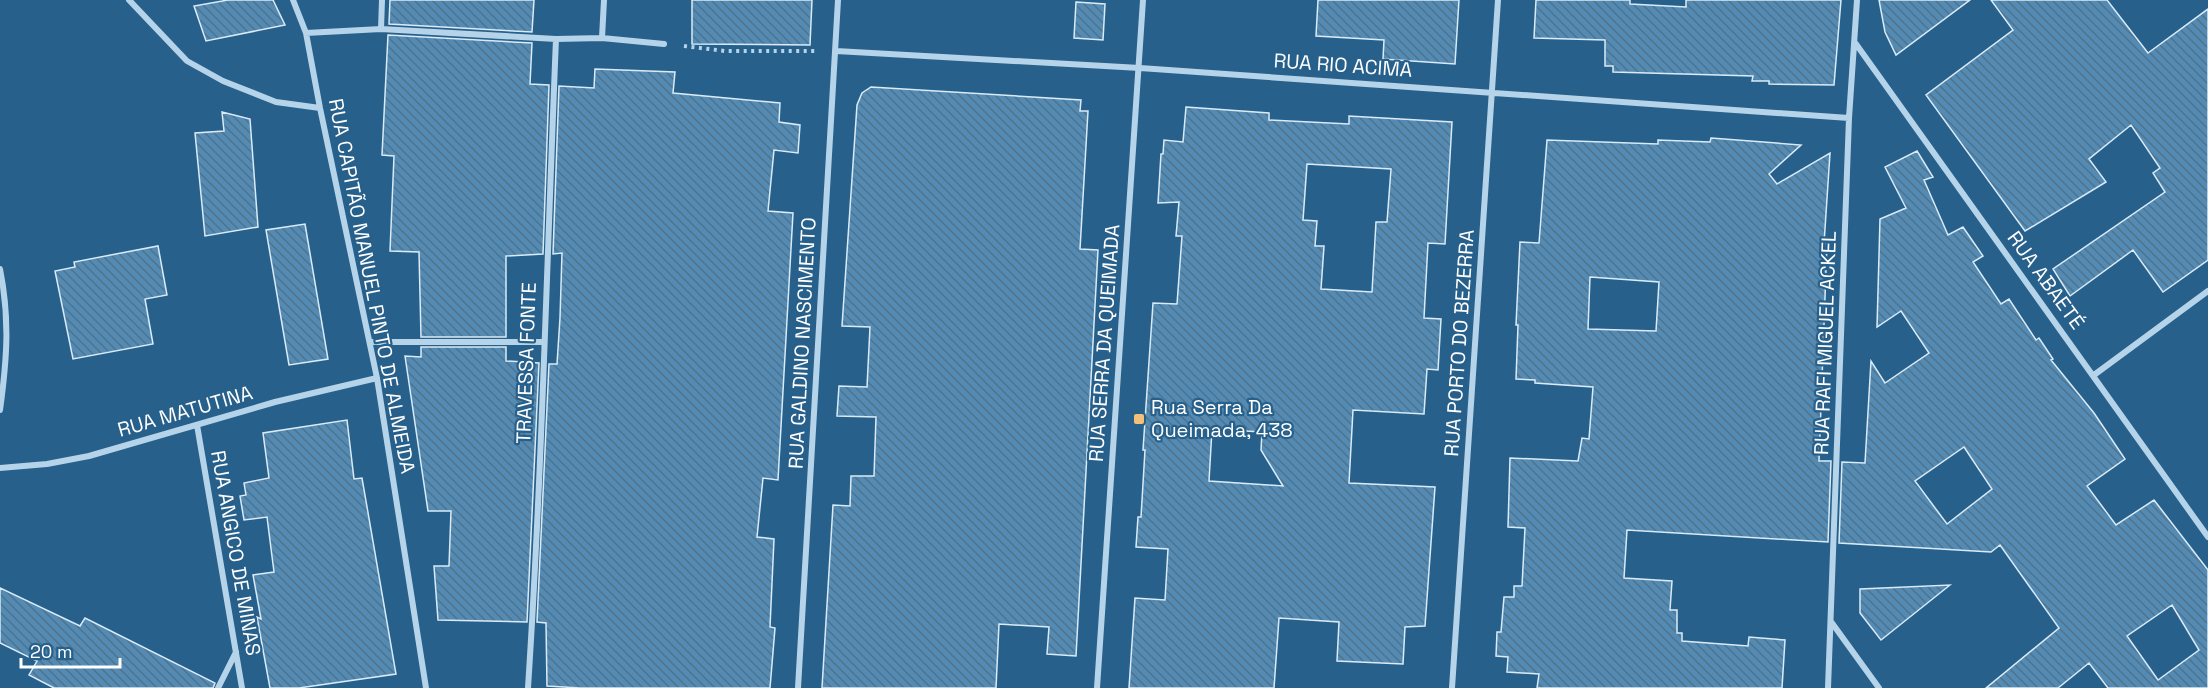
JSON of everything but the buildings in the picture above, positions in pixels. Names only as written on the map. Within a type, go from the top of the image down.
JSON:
[{"type":"street","points":[[129,0],[188,61],[196,66],[223,81],[276,102],[320,108]]},
{"type":"street","name":"RUA CAPITÃO MANUEL PINTO DE ALMEIDA","points":[[293,0],[306,33],[377,378],[426,688]]},
{"type":"street","points":[[381,29],[382,0]]},
{"type":"street","points":[[602,38],[604,0]]},
{"type":"street","name":"RUA GALDINO NASCIMENTO","points":[[798,688],[838,0]]},
{"type":"street","name":"RUA SERRA DA QUEIMADA","points":[[1097,688],[1143,0]]},
{"type":"street","name":"RUA PORTO DO BEZERRA","points":[[1452,688],[1498,0]]},
{"type":"street","name":"RUA RAFI MIGUEL ACKEL","points":[[1828,688],[1849,118],[1856,44],[1857,0]]},
{"type":"street","points":[[306,33],[381,29],[556,39],[602,38],[664,44]]},
{"type":"street","name":"TRAVESSA FONTE","points":[[528,688],[538,534],[543,342],[556,39]]},
{"type":"street","name":"RUA ABAETÉ","points":[[1856,44],[2208,537]]},
{"type":"street","name":"RUA RIO ACIMA","points":[[836,51],[1140,68],[1849,118]]},
{"type":"street","points":[[0,269],[6,303],[7,352],[0,410]]},
{"type":"street","points":[[2094,375],[2208,291]]},
{"type":"street","points":[[370,342],[543,342]]},
{"type":"street","points":[[0,350],[7,352]]},
{"type":"street","name":"RUA MATUTINA","points":[[0,468],[47,464],[89,456],[275,402],[377,378]]},
{"type":"street","name":"RUA ANGICO DE MINAS","points":[[197,425],[242,688]]},
{"type":"street","points":[[1832,623],[1879,688]]},
{"type":"street","points":[[218,688],[237,652]]},
{"type":"path","points":[[664,44],[724,51],[836,51]]},
{"type":"place","name":"Rua Serra Da Queimada, 438","points":[[1139,419]]}]
